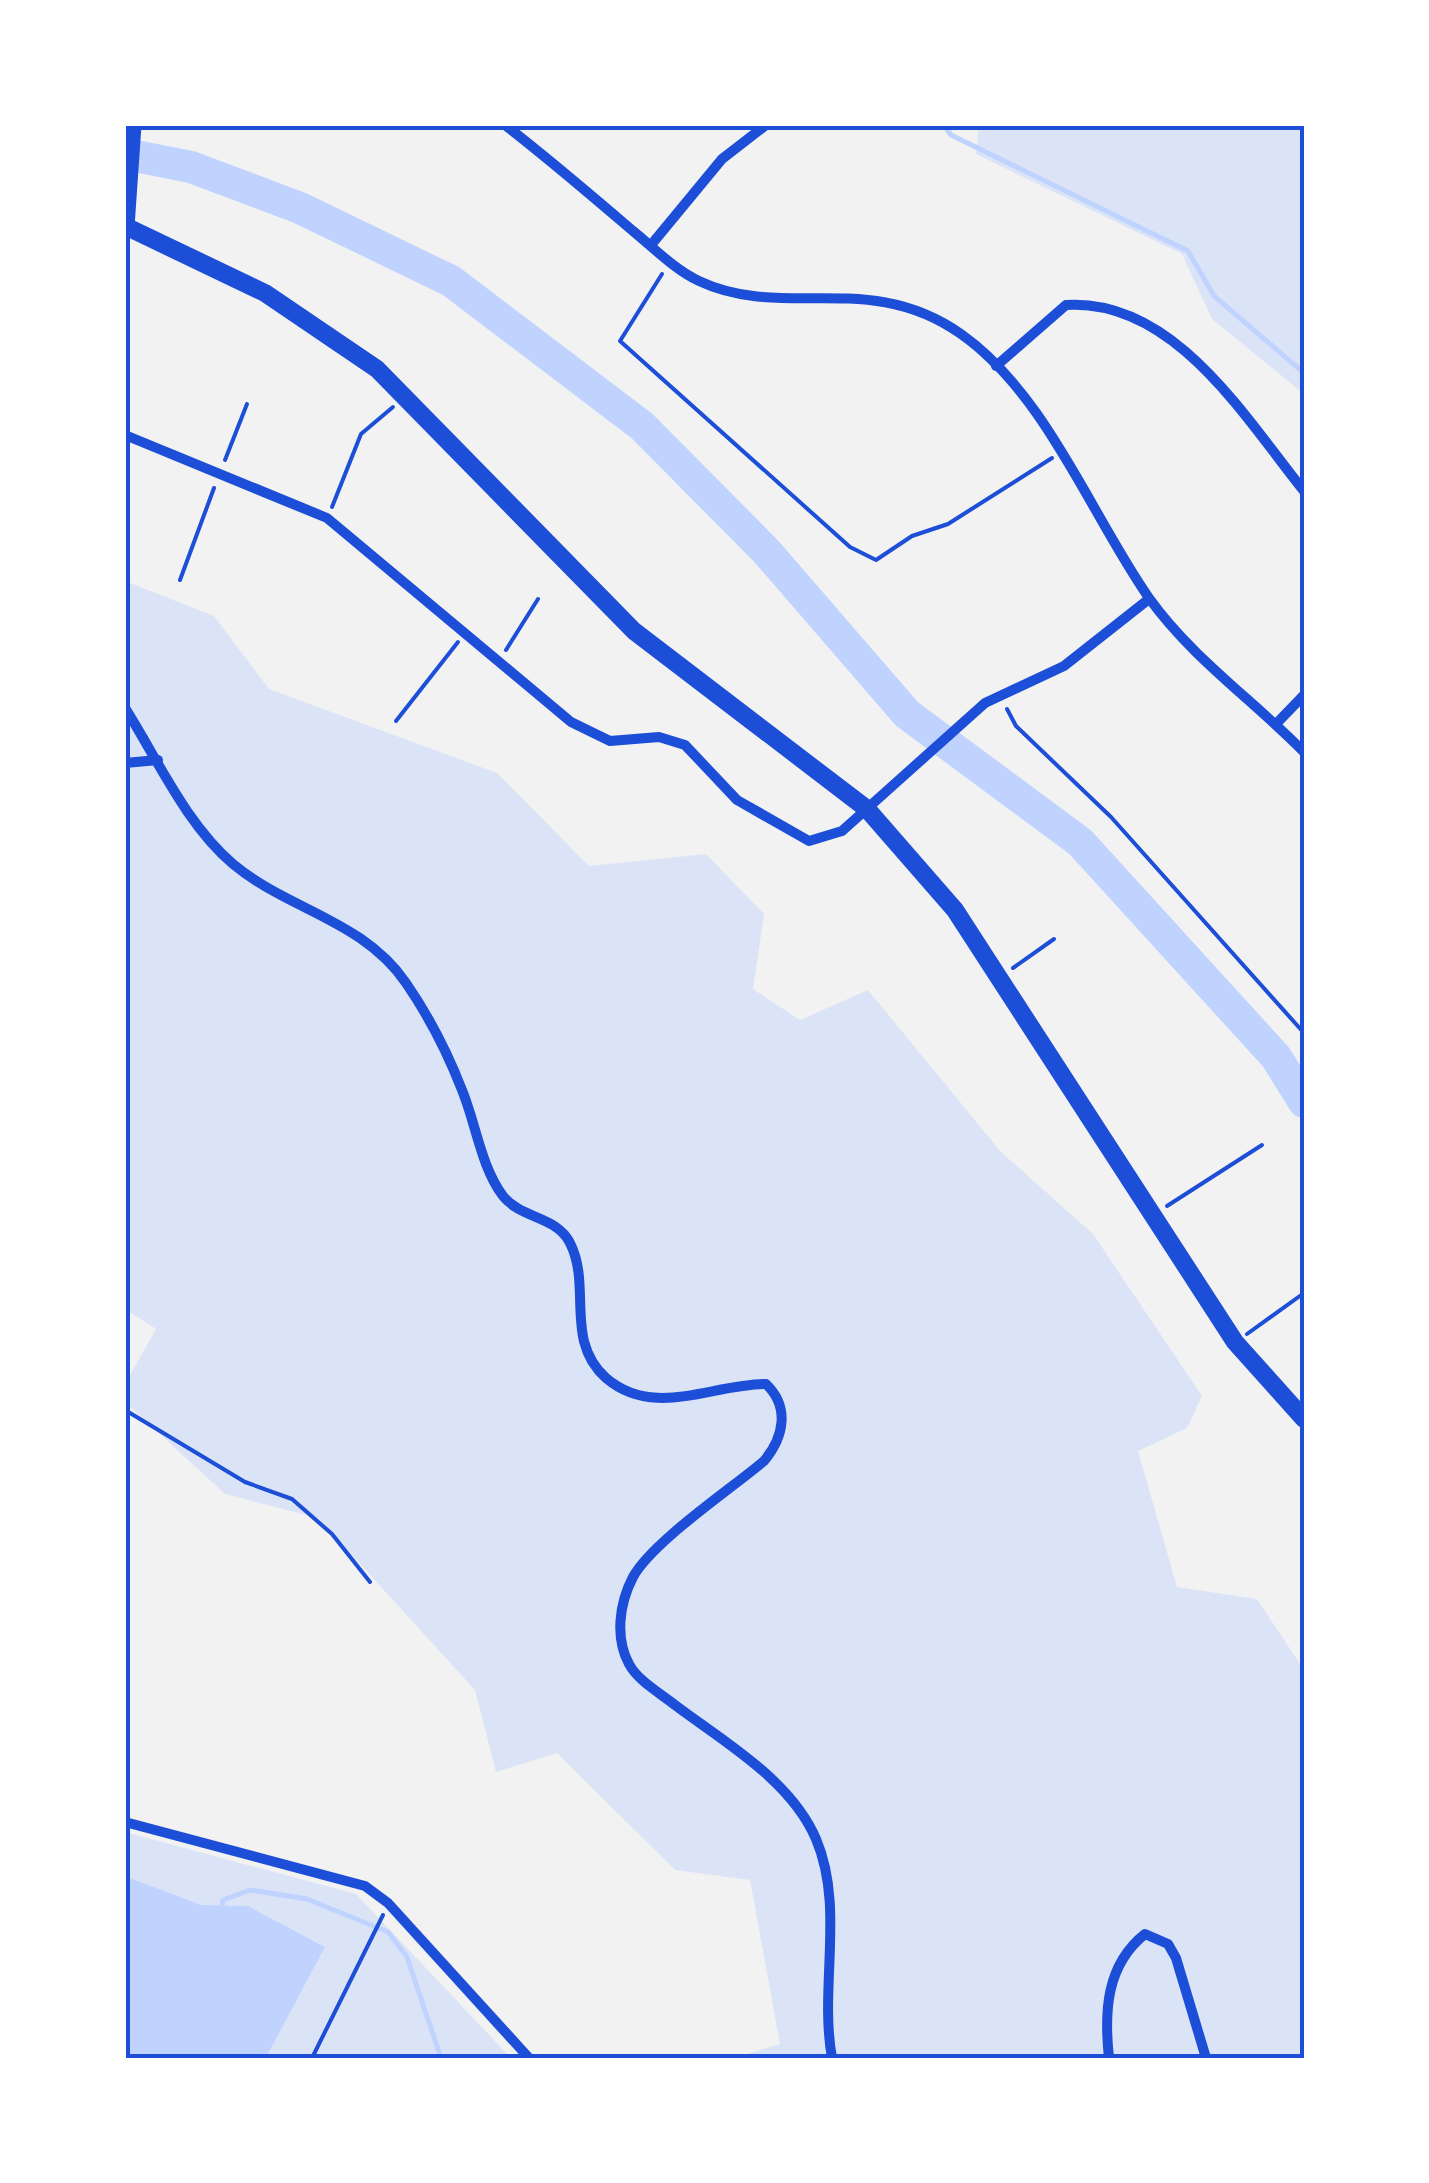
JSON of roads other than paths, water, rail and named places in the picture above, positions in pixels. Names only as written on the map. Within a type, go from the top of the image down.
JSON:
[{"type":"highway","points":[[127,220],[265,294],[377,369],[634,631],[867,809],[955,910],[1001,976],[1150,1217],[1235,1342],[1304,1419]]},
{"type":"main road","points":[[127,220],[134,125]]},
{"type":"street","points":[[505,125],[669,262],[699,281],[744,295],[834,295],[900,303],[962,335],[996,366],[1060,453],[1150,599],[1194,653],[1304,752]]},
{"type":"street","points":[[651,246],[722,159],[766,125]]},
{"type":"street","points":[[996,366],[1066,304],[1112,306],[1169,338],[1215,380],[1304,491]]},
{"type":"street","points":[[125,435],[327,518],[571,722],[610,741],[659,737],[685,745],[737,800],[766,814],[793,836],[808,841],[842,832],[985,702],[1064,666],[1150,599]]},
{"type":"street","points":[[1276,724],[1304,695]]},
{"type":"street","points":[[125,708],[202,834],[260,884],[348,927],[403,979],[462,1088],[489,1170],[504,1197],[568,1237],[575,1253],[580,1335],[594,1366],[636,1396],[664,1401],[741,1384],[766,1384],[778,1395],[783,1423],[776,1446],[764,1461],[656,1550],[634,1576],[622,1613],[620,1640],[631,1668],[765,1774],[799,1808],[817,1841],[830,1892],[825,2020],[832,2058]]},
{"type":"street","points":[[125,762],[158,760]]},
{"type":"street","points":[[125,1822],[365,1886],[388,1903],[529,2058]]},
{"type":"street","points":[[1110,2058],[1105,2019],[1111,1984],[1122,1958],[1145,1934],[1168,1944],[1176,1958],[1206,2058]]},
{"type":"water","points":[[125,1876],[201,1905],[248,1906],[325,1947],[266,2058],[125,2058]]},
{"type":"waterway","points":[[944,125],[951,135],[1188,251],[1214,296],[1304,373]]},
{"type":"waterway","points":[[125,154],[191,167],[300,208],[451,281],[642,426],[766,551],[907,714],[1080,842],[1276,1057],[1304,1102]]},
{"type":"waterway","points":[[221,1912],[223,1900],[250,1890],[307,1899],[388,1932],[407,1957],[441,2058]]}]
